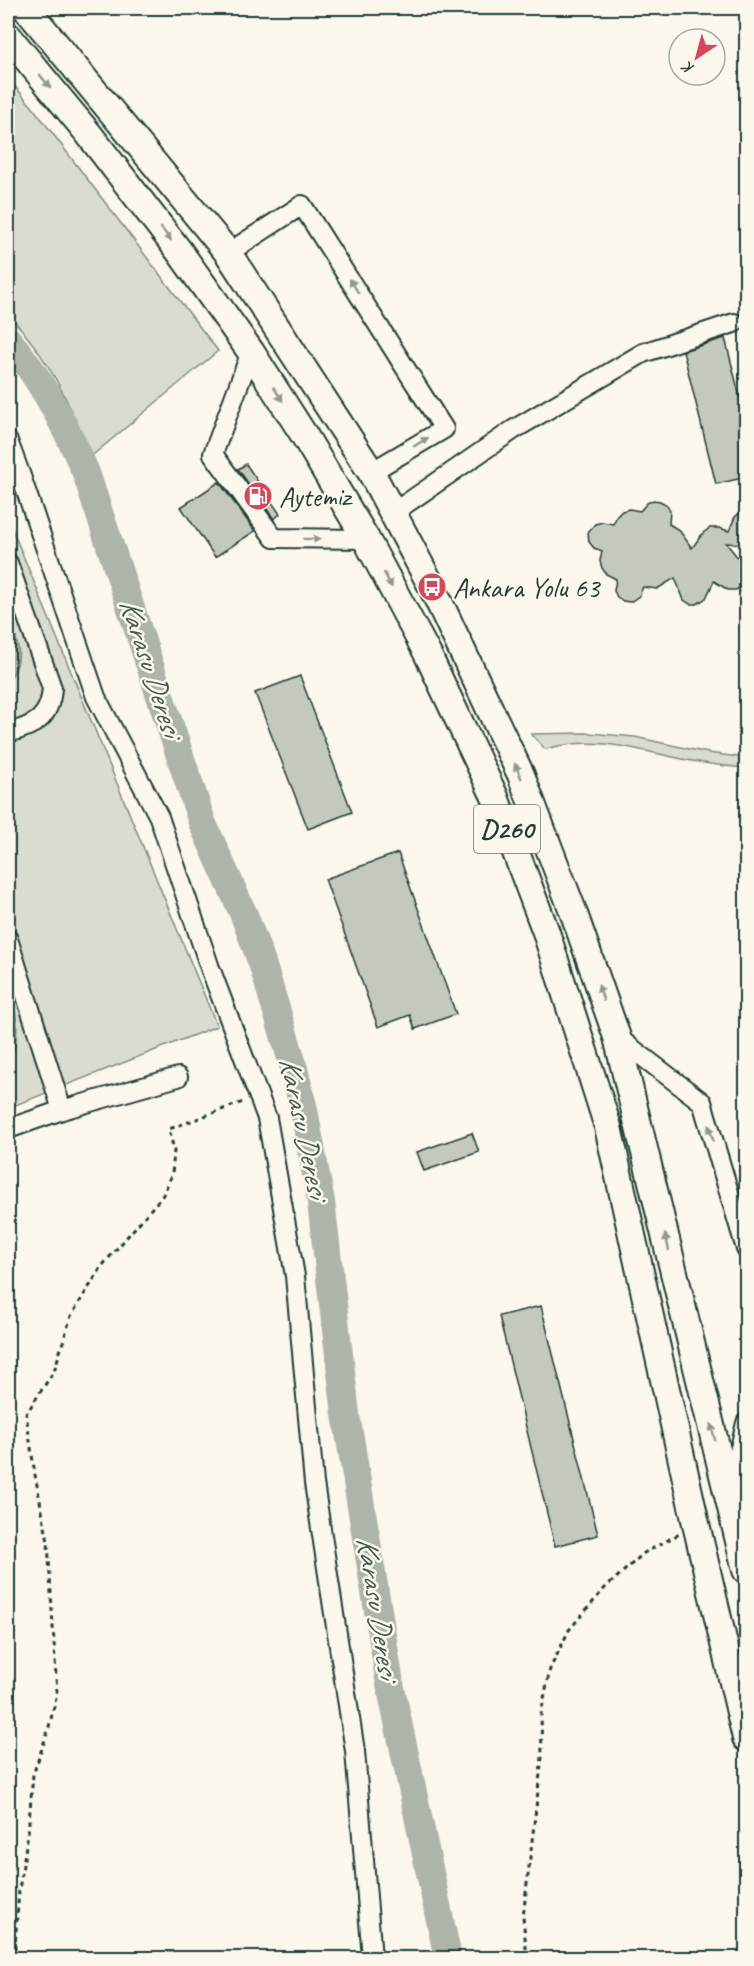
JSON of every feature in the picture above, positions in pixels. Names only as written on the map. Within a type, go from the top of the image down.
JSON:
[{"type":"highway","name":"D260","points":[[26,8],[228,253],[371,472],[394,512],[448,619],[521,775],[573,911],[617,1037],[747,1570]]},
{"type":"highway","name":"D260","points":[[8,36],[179,251],[251,352],[366,539],[427,653],[495,797],[546,932],[608,1127],[696,1524],[747,1738]]},
{"type":"highway","points":[[64,104],[75,111],[90,108],[93,98],[91,87]]},
{"type":"lane","points":[[228,253],[302,205],[444,429],[371,472]]},
{"type":"lane","points":[[394,512],[513,430],[644,353],[734,323]]},
{"type":"lane","points":[[251,352],[213,454],[274,538],[366,539]]},
{"type":"lane","points":[[8,441],[96,697],[159,817],[210,968],[267,1118],[295,1276],[314,1483],[355,1751],[372,1959]]},
{"type":"lane","points":[[8,563],[52,688],[51,698],[43,716],[26,728],[8,733]]},
{"type":"lane","points":[[8,939],[62,1110]]},
{"type":"lane","points":[[617,1037],[702,1102],[747,1249]]},
{"type":"lane","points":[[8,1129],[62,1110],[178,1077]]},
{"type":"lane","points":[[729,1495],[747,1423]]},
{"type":"path","points":[[14,1959],[19,1890],[28,1833],[33,1775],[48,1731],[57,1694],[48,1542],[34,1475],[26,1414],[54,1371],[71,1316],[102,1266],[164,1195],[172,1174],[174,1152],[169,1129],[258,1096]]},
{"type":"path","points":[[527,1959],[523,1917],[542,1757],[541,1713],[550,1669],[569,1629],[604,1589],[644,1553],[696,1524]]},
{"type":"shaded area","points":[[8,78],[218,351],[88,459],[75,419],[57,381],[35,346],[8,314]]},
{"type":"shaded area","points":[[8,519],[217,1026],[8,1108]]},
{"type":"shaded area","points":[[8,614],[17,640],[18,656],[14,672],[8,680]]},
{"type":"shaded area","points":[[588,733],[635,737],[708,753],[746,758],[746,768],[697,762],[607,744],[562,745],[545,749],[531,734]]},
{"type":"shaded area","points":[[8,994],[15,1012],[17,1030],[8,1065]]},
{"type":"building","points":[[725,338],[747,425],[747,477],[716,484],[683,351]]},
{"type":"building","points":[[246,464],[280,514],[274,519],[238,469]]},
{"type":"building","points":[[219,482],[255,531],[215,557],[181,507]]},
{"type":"building","points":[[653,500],[667,505],[670,511],[669,524],[679,530],[692,548],[703,533],[710,528],[729,531],[735,517],[747,507],[747,544],[726,543],[747,569],[747,579],[743,585],[736,590],[728,590],[714,581],[706,598],[697,604],[690,604],[684,600],[675,578],[657,589],[643,587],[639,596],[630,602],[617,597],[614,591],[616,579],[606,574],[602,568],[600,561],[602,551],[594,548],[589,542],[588,532],[595,524],[603,522],[613,524],[622,511],[629,509],[640,511]]},
{"type":"building","points":[[300,676],[352,812],[308,829],[255,693]]},
{"type":"building","points":[[398,853],[456,1014],[415,1029],[410,1015],[378,1027],[325,879]]},
{"type":"building","points":[[472,1133],[479,1152],[424,1171],[417,1152]]},
{"type":"building","points":[[541,1306],[598,1535],[555,1546],[499,1316]]},
{"type":"waterway","name":"Karasu Deresi","points":[[8,340],[32,371],[52,404],[86,473],[202,822],[244,915],[262,963],[292,1061],[304,1110],[321,1202],[346,1414],[390,1684],[448,1958]]},
{"type":"place","name":"Aytemiz","points":[[258,496]]},
{"type":"place","name":"Ankara Yolu 63","points":[[432,587]]}]
